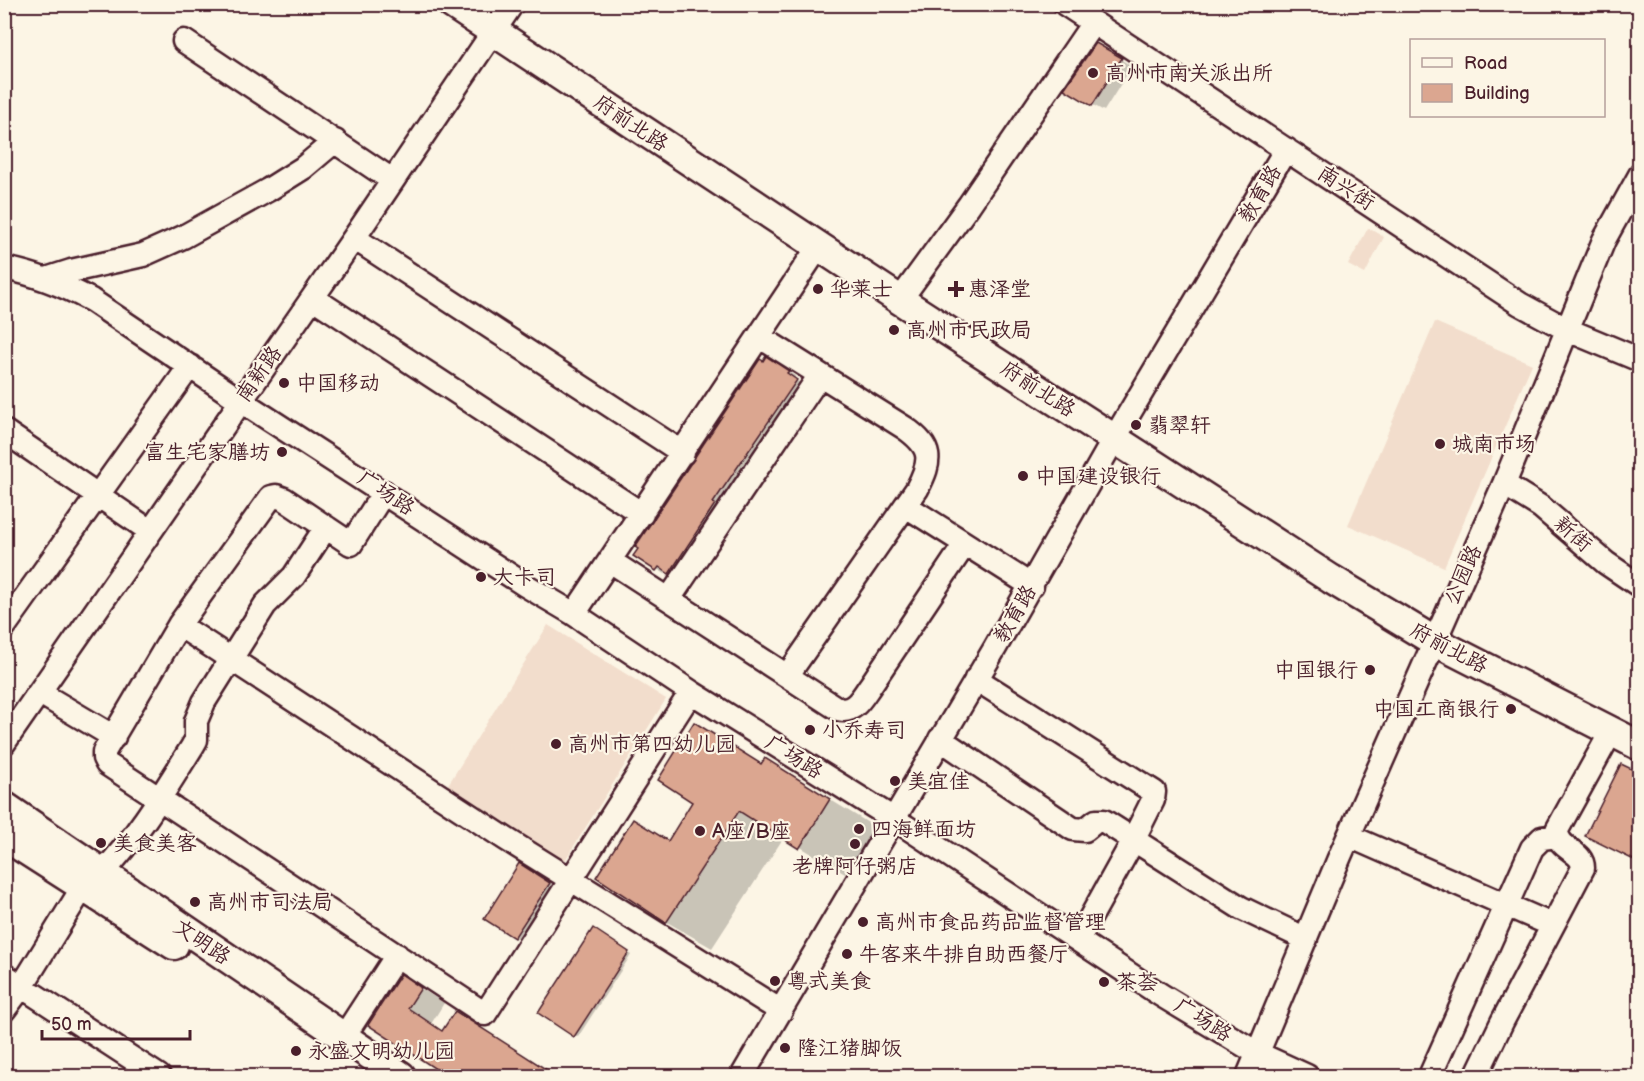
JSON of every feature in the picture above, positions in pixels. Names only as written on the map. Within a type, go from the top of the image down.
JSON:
[{"type":"main road","name":"府前北路","points":[[452,4],[900,300],[1331,579],[1434,641],[1640,746]]},
{"type":"main road","name":"文明路","points":[[4,806],[93,880],[208,967],[366,1077]]},
{"type":"main road","name":"文明路","points":[[4,836],[93,880],[401,1077]]},
{"type":"street","name":"南新路","points":[[4,743],[313,298],[512,4]]},
{"type":"street","name":"南兴街","points":[[1065,4],[1520,304],[1568,330],[1640,360]]},
{"type":"street","points":[[900,300],[969,205],[1093,23]]},
{"type":"street","points":[[184,41],[392,180]]},
{"type":"street","points":[[46,279],[70,271],[143,255],[183,237],[277,185],[303,168],[335,141]]},
{"type":"street","name":"教育路","points":[[742,1077],[1032,586],[1114,439],[1286,149]]},
{"type":"street","name":"公园路","points":[[1248,1077],[1349,836],[1504,484],[1604,240],[1640,175]]},
{"type":"street","points":[[354,238],[683,453]]},
{"type":"street","points":[[574,614],[819,246]]},
{"type":"street","name":"广场路","points":[[4,268],[46,279],[91,300],[241,401],[525,585],[574,614],[691,692],[894,819],[1161,994],[1257,1053],[1307,1077]]},
{"type":"street","points":[[313,298],[642,514]]},
{"type":"street","points":[[760,337],[896,422],[921,440],[927,454],[926,472],[917,489],[787,676]]},
{"type":"street","points":[[4,627],[190,366]]},
{"type":"street","points":[[669,599],[820,375]]},
{"type":"street","points":[[4,431],[150,531]]},
{"type":"street","name":"新街","points":[[1504,484],[1541,507],[1606,563],[1640,586]]},
{"type":"street","points":[[384,492],[351,544],[284,499],[271,497],[179,625],[103,756],[107,764],[485,1014],[691,692]]},
{"type":"street","points":[[906,506],[1032,586]]},
{"type":"street","points":[[4,1010],[13,981],[93,880],[117,857],[160,798],[196,740],[196,721],[231,659],[265,605],[294,576],[326,527]]},
{"type":"street","points":[[610,561],[838,709],[850,710],[870,686],[965,544]]},
{"type":"street","points":[[179,625],[570,879],[781,1011]]},
{"type":"street","points":[[976,679],[1154,792],[1153,800],[1078,940]]},
{"type":"street","points":[[40,693],[114,737]]},
{"type":"street","points":[[1476,1077],[1583,866],[1580,858],[1557,836],[1557,830],[1611,732]]},
{"type":"street","points":[[940,739],[1073,829],[1085,830],[1096,821],[1101,820],[1241,908],[1306,939]]},
{"type":"street","points":[[1349,836],[1552,926]]},
{"type":"street","points":[[1430,1077],[1506,904],[1536,843],[1542,837],[1557,836]]},
{"type":"street","points":[[343,1038],[397,955]]},
{"type":"street","points":[[13,981],[159,1077]]},
{"type":"shaded area","points":[[1368,228],[1384,237],[1365,274],[1348,265]]},
{"type":"shaded area","name":"城南市场","points":[[1435,322],[1532,364],[1444,567],[1348,525]]},
{"type":"shaded area","name":"高州市第四幼儿园","points":[[548,625],[666,699],[564,862],[446,788]]},
{"type":"building","name":"高州市南关派出所","points":[[1096,43],[1122,58],[1092,106],[1064,89]]},
{"type":"building","points":[[766,356],[789,371],[787,373],[797,380],[713,503],[715,504],[669,574],[659,567],[656,571],[633,556],[638,549],[635,547],[760,359],[763,361]]},
{"type":"building","name":"A座/B座","points":[[694,722],[761,764],[765,758],[830,799],[799,849],[739,811],[666,923],[596,877],[633,819],[668,841],[692,802],[658,780]]},
{"type":"building","points":[[1621,764],[1640,773],[1640,863],[1585,836]]},
{"type":"building","points":[[519,863],[550,883],[514,938],[484,919]]},
{"type":"building","points":[[593,928],[629,952],[574,1037],[538,1013]]},
{"type":"building","points":[[401,974],[421,988],[408,1008],[442,1031],[455,1011],[558,1077],[448,1077],[368,1025]]},
{"type":"place","name":"高州市南关派出所","points":[[1093,73]]},
{"type":"place","name":"华莱士","points":[[818,289]]},
{"type":"place","name":"惠泽堂","points":[[956,289]]},
{"type":"place","name":"高州市民政局","points":[[894,330]]},
{"type":"place","name":"中国移动","points":[[284,383]]},
{"type":"place","name":"翡翠轩","points":[[1136,425]]},
{"type":"place","name":"城南市场","points":[[1440,444]]},
{"type":"place","name":"富生宅家膳坊","points":[[282,452]]},
{"type":"place","name":"中国建设银行","points":[[1023,476]]},
{"type":"place","name":"大卡司","points":[[481,577]]},
{"type":"place","name":"中国银行","points":[[1370,670]]},
{"type":"place","name":"中国工商银行","points":[[1511,709]]},
{"type":"place","name":"小乔寿司","points":[[810,730]]},
{"type":"place","name":"高州市第四幼儿园","points":[[556,744]]},
{"type":"place","name":"美宜佳","points":[[895,781]]},
{"type":"place","name":"四海鲜面坊","points":[[859,829]]},
{"type":"place","name":"A座/B座","points":[[700,831]]},
{"type":"place","name":"美食美客","points":[[101,843]]},
{"type":"place","name":"老牌阿仔粥店","points":[[855,844]]},
{"type":"place","name":"高州市司法局","points":[[195,902]]},
{"type":"place","name":"高州市食品药品监督管理","points":[[863,922]]},
{"type":"place","name":"牛客来牛排自助西餐厅","points":[[847,954]]},
{"type":"place","name":"粤式美食","points":[[775,981]]},
{"type":"place","name":"茶荟","points":[[1104,982]]},
{"type":"place","name":"隆江猪脚饭","points":[[785,1048]]},
{"type":"place","name":"永盛文明幼儿园","points":[[296,1051]]}]
